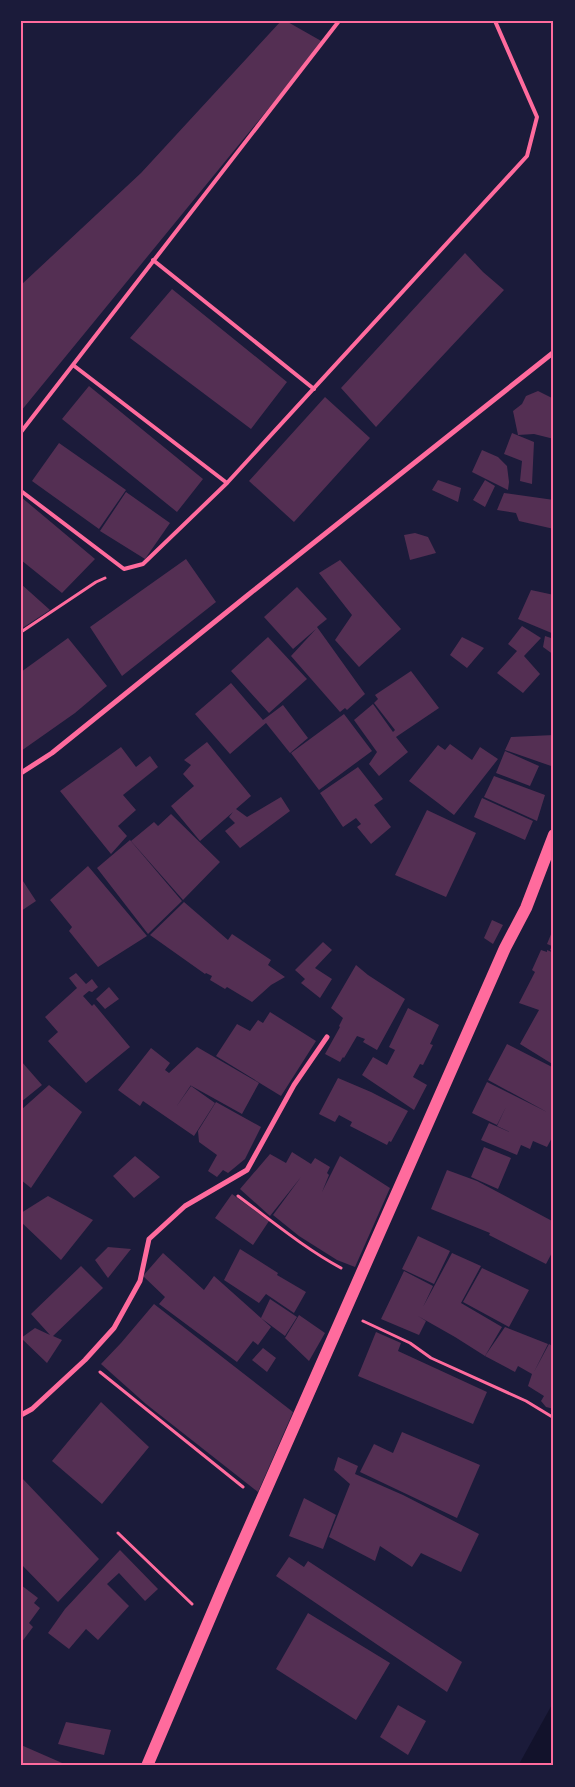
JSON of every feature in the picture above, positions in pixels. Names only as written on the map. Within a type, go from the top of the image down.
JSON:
[{"type":"main road","points":[[147,1766],[209,1620],[505,948],[526,908],[554,835]]},
{"type":"street","points":[[21,772],[52,753],[554,352]]},
{"type":"street","points":[[21,1415],[32,1408],[85,1360],[114,1328],[140,1281],[149,1239],[185,1206],[246,1170],[294,1085],[327,1037]]},
{"type":"lane","points":[[21,432],[339,21]]},
{"type":"lane","points":[[21,490],[124,570],[143,564],[227,484],[527,156],[537,117],[495,21]]},
{"type":"lane","points":[[154,260],[314,389]]},
{"type":"lane","points":[[73,365],[227,484]]},
{"type":"path","points":[[21,632],[96,582],[124,570]]},
{"type":"path","points":[[222,1185],[326,1260],[360,1278]]},
{"type":"path","points":[[345,1311],[410,1344],[431,1358],[526,1401],[554,1418]]},
{"type":"path","points":[[85,1360],[261,1502]]},
{"type":"path","points":[[118,1533],[209,1620]]},
{"type":"shaded area","points":[[554,1701],[554,1766],[518,1766]]},
{"type":"building","points":[[281,21],[286,21],[323,42],[21,411],[21,285],[141,173]]},
{"type":"building","points":[[465,253],[504,290],[376,427],[341,388]]},
{"type":"building","points":[[172,289],[287,382],[251,429],[130,338]]},
{"type":"building","points":[[89,386],[203,479],[177,512],[62,419]]},
{"type":"building","points":[[538,391],[554,399],[554,439],[534,434],[518,435],[513,411],[522,404],[526,396]]},
{"type":"building","points":[[325,397],[370,438],[294,522],[249,481]]},
{"type":"building","points":[[512,433],[534,442],[532,484],[520,481],[522,461],[504,454]]},
{"type":"building","points":[[59,443],[126,490],[99,529],[32,481]]},
{"type":"building","points":[[482,450],[498,457],[507,466],[508,490],[472,472]]},
{"type":"building","points":[[438,480],[461,488],[458,502],[432,490]]},
{"type":"building","points":[[485,480],[495,486],[485,507],[473,500]]},
{"type":"building","points":[[126,492],[170,523],[145,559],[100,531]]},
{"type":"building","points":[[504,493],[554,500],[554,529],[519,521],[516,513],[497,510]]},
{"type":"building","points":[[21,497],[95,559],[62,593],[21,560]]},
{"type":"building","points":[[415,533],[428,537],[436,553],[410,560],[404,535]]},
{"type":"building","points":[[186,559],[216,602],[122,676],[90,627]]},
{"type":"building","points":[[340,560],[401,629],[359,667],[335,640],[352,615],[319,573]]},
{"type":"building","points":[[21,584],[50,610],[21,629]]},
{"type":"building","points":[[297,587],[327,619],[317,627],[365,694],[347,710],[345,708],[340,712],[291,656],[316,629],[293,649],[264,617]]},
{"type":"building","points":[[531,590],[554,595],[554,634],[518,619]]},
{"type":"building","points":[[522,626],[541,638],[524,656],[540,674],[523,693],[497,673],[517,651],[508,644]]},
{"type":"building","points":[[545,636],[554,639],[554,655],[543,647]]},
{"type":"building","points":[[268,637],[307,679],[269,713],[231,671]]},
{"type":"building","points":[[462,637],[484,648],[467,668],[450,655]]},
{"type":"building","points":[[68,638],[107,686],[75,713],[21,751],[21,672]]},
{"type":"building","points":[[411,671],[439,708],[396,737],[408,752],[379,776],[369,764],[377,752],[354,720],[373,704],[393,732],[395,730],[374,703],[378,699],[375,695]]},
{"type":"building","points":[[231,683],[263,720],[283,705],[308,738],[290,753],[266,723],[230,754],[195,714]]},
{"type":"building","points":[[344,714],[372,751],[319,790],[291,753]]},
{"type":"building","points":[[554,735],[554,767],[505,750],[511,737]]},
{"type":"building","points":[[207,742],[251,796],[236,809],[247,817],[281,797],[290,811],[240,848],[225,831],[235,823],[229,817],[233,812],[200,841],[171,806],[194,786],[183,774],[191,765],[184,760]]},
{"type":"building","points":[[450,744],[472,760],[480,747],[498,759],[454,815],[409,781],[438,745],[445,750]]},
{"type":"building","points":[[121,747],[136,767],[150,756],[158,767],[123,795],[136,810],[118,826],[127,836],[111,854],[60,791]]},
{"type":"building","points":[[505,751],[539,766],[530,786],[496,773]]},
{"type":"building","points":[[358,767],[383,799],[374,805],[391,827],[371,844],[357,827],[361,824],[356,818],[343,827],[320,793]]},
{"type":"building","points":[[494,776],[545,795],[537,821],[484,797]]},
{"type":"building","points":[[482,798],[533,821],[525,840],[474,817]]},
{"type":"building","points":[[427,810],[476,833],[446,897],[395,875]]},
{"type":"building","points":[[171,814],[220,862],[183,900],[131,841],[154,822],[158,826]]},
{"type":"building","points":[[130,840],[182,901],[148,934],[97,868]]},
{"type":"building","points":[[88,866],[147,936],[98,967],[69,931],[72,927],[50,900]]},
{"type":"building","points":[[21,878],[36,901],[21,911]]},
{"type":"building","points":[[184,902],[228,940],[232,934],[271,960],[268,965],[285,977],[271,985],[252,1002],[227,987],[225,989],[210,980],[212,976],[205,974],[150,935]]},
{"type":"building","points":[[492,920],[503,925],[493,944],[484,938]]},
{"type":"building","points":[[554,927],[554,952],[550,950],[552,946],[547,944]]},
{"type":"building","points":[[323,942],[332,950],[315,968],[332,979],[320,998],[301,983],[305,979],[295,970]]},
{"type":"building","points":[[541,950],[554,953],[554,1065],[520,1044],[539,1010],[519,1003],[535,972],[532,970]]},
{"type":"building","points":[[356,965],[405,999],[377,1050],[363,1042],[365,1039],[357,1036],[340,1062],[325,1054],[343,1018],[331,1008]]},
{"type":"building","points":[[76,973],[86,984],[92,979],[98,987],[83,996],[92,1006],[94,1004],[130,1047],[86,1083],[48,1041],[58,1032],[45,1017],[77,988],[69,978]]},
{"type":"building","points":[[109,987],[119,999],[105,1009],[96,999]]},
{"type":"building","points":[[408,1008],[439,1025],[430,1044],[433,1045],[423,1065],[420,1064],[413,1077],[427,1085],[414,1110],[362,1075],[373,1057],[387,1065],[395,1050],[389,1047]]},
{"type":"building","points":[[270,1012],[316,1041],[281,1096],[216,1056],[237,1024],[250,1031],[258,1020],[263,1023]]},
{"type":"building","points":[[507,1044],[554,1068],[554,1134],[547,1147],[533,1141],[530,1149],[521,1145],[517,1155],[481,1140],[489,1123],[514,1134],[497,1126],[506,1107],[497,1125],[472,1113],[487,1082],[547,1112],[488,1080]]},
{"type":"building","points":[[197,1047],[259,1083],[242,1114],[191,1085],[176,1107],[191,1086],[215,1103],[194,1136],[143,1101],[140,1106],[118,1090],[151,1048],[170,1063],[165,1070],[169,1073]]},
{"type":"building","points":[[21,1061],[42,1085],[21,1102]]},
{"type":"building","points":[[338,1078],[408,1111],[391,1142],[389,1141],[387,1145],[350,1126],[352,1122],[339,1115],[335,1122],[319,1114]]},
{"type":"building","points":[[49,1085],[82,1112],[31,1188],[21,1180],[21,1110]]},
{"type":"building","points":[[216,1102],[261,1127],[245,1159],[228,1173],[223,1170],[217,1177],[208,1171],[217,1155],[199,1142],[198,1131]]},
{"type":"building","points":[[484,1147],[511,1158],[498,1189],[471,1177]]},
{"type":"building","points":[[292,1152],[311,1164],[315,1158],[330,1167],[322,1192],[340,1156],[390,1188],[355,1267],[337,1260],[299,1236],[273,1215],[301,1177],[270,1216],[240,1189],[270,1154],[286,1163]]},
{"type":"building","points":[[135,1156],[160,1177],[134,1198],[113,1176]]},
{"type":"building","points":[[447,1170],[477,1181],[554,1222],[554,1249],[546,1264],[489,1235],[490,1233],[431,1209]]},
{"type":"building","points":[[232,1194],[269,1221],[253,1245],[215,1218]]},
{"type":"building","points":[[48,1196],[93,1220],[61,1260],[21,1222],[21,1213]]},
{"type":"building","points":[[418,1236],[450,1251],[434,1284],[402,1269]]},
{"type":"building","points":[[108,1247],[131,1249],[108,1278],[95,1260]]},
{"type":"building","points":[[240,1249],[278,1273],[277,1275],[306,1292],[294,1313],[266,1294],[259,1303],[224,1280]]},
{"type":"building","points":[[163,1253],[204,1290],[214,1276],[271,1327],[258,1345],[253,1341],[237,1362],[159,1304],[165,1297],[143,1276]]},
{"type":"building","points":[[452,1253],[481,1266],[461,1303],[502,1327],[485,1356],[418,1316],[426,1321],[419,1335],[381,1319],[404,1271],[433,1286],[423,1307]]},
{"type":"building","points":[[81,1266],[103,1288],[53,1336],[62,1340],[47,1363],[21,1338],[35,1328],[50,1335],[31,1314]]},
{"type":"building","points":[[482,1268],[529,1290],[509,1327],[463,1302]]},
{"type":"building","points":[[270,1299],[297,1317],[285,1336],[261,1318]]},
{"type":"building","points":[[154,1304],[293,1412],[258,1492],[146,1404],[101,1364]]},
{"type":"building","points":[[299,1315],[325,1333],[309,1361],[285,1338]]},
{"type":"building","points":[[505,1327],[548,1344],[534,1372],[549,1344],[554,1347],[554,1409],[546,1407],[541,1401],[544,1396],[528,1386],[532,1374],[518,1366],[515,1372],[485,1356]]},
{"type":"building","points":[[376,1332],[401,1343],[398,1351],[487,1392],[473,1424],[358,1376]]},
{"type":"building","points":[[263,1348],[276,1358],[267,1372],[252,1360]]},
{"type":"building","points":[[101,1402],[149,1447],[102,1504],[52,1461]]},
{"type":"building","points":[[402,1432],[480,1465],[457,1518],[360,1472],[374,1444],[393,1453]]},
{"type":"building","points":[[338,1457],[358,1466],[355,1474],[403,1495],[479,1534],[461,1572],[421,1553],[412,1567],[380,1546],[375,1561],[329,1537],[350,1484],[334,1470]]},
{"type":"building","points":[[21,1477],[99,1559],[58,1602],[21,1564]]},
{"type":"building","points":[[304,1498],[336,1515],[323,1549],[289,1536]]},
{"type":"building","points":[[120,1550],[158,1589],[145,1601],[119,1573],[107,1584],[129,1606],[98,1640],[86,1629],[69,1649],[48,1633],[65,1609]]},
{"type":"building","points":[[289,1557],[304,1567],[308,1561],[462,1662],[447,1692],[276,1576]]},
{"type":"building","points":[[21,1585],[38,1598],[34,1603],[40,1608],[29,1623],[33,1627],[21,1643]]},
{"type":"building","points":[[308,1613],[390,1663],[356,1720],[276,1669]]},
{"type":"building","points":[[398,1705],[426,1721],[408,1755],[380,1737]]},
{"type":"building","points":[[66,1722],[111,1730],[104,1755],[58,1744]]},
{"type":"building","points":[[21,1745],[69,1766],[21,1766]]}]
